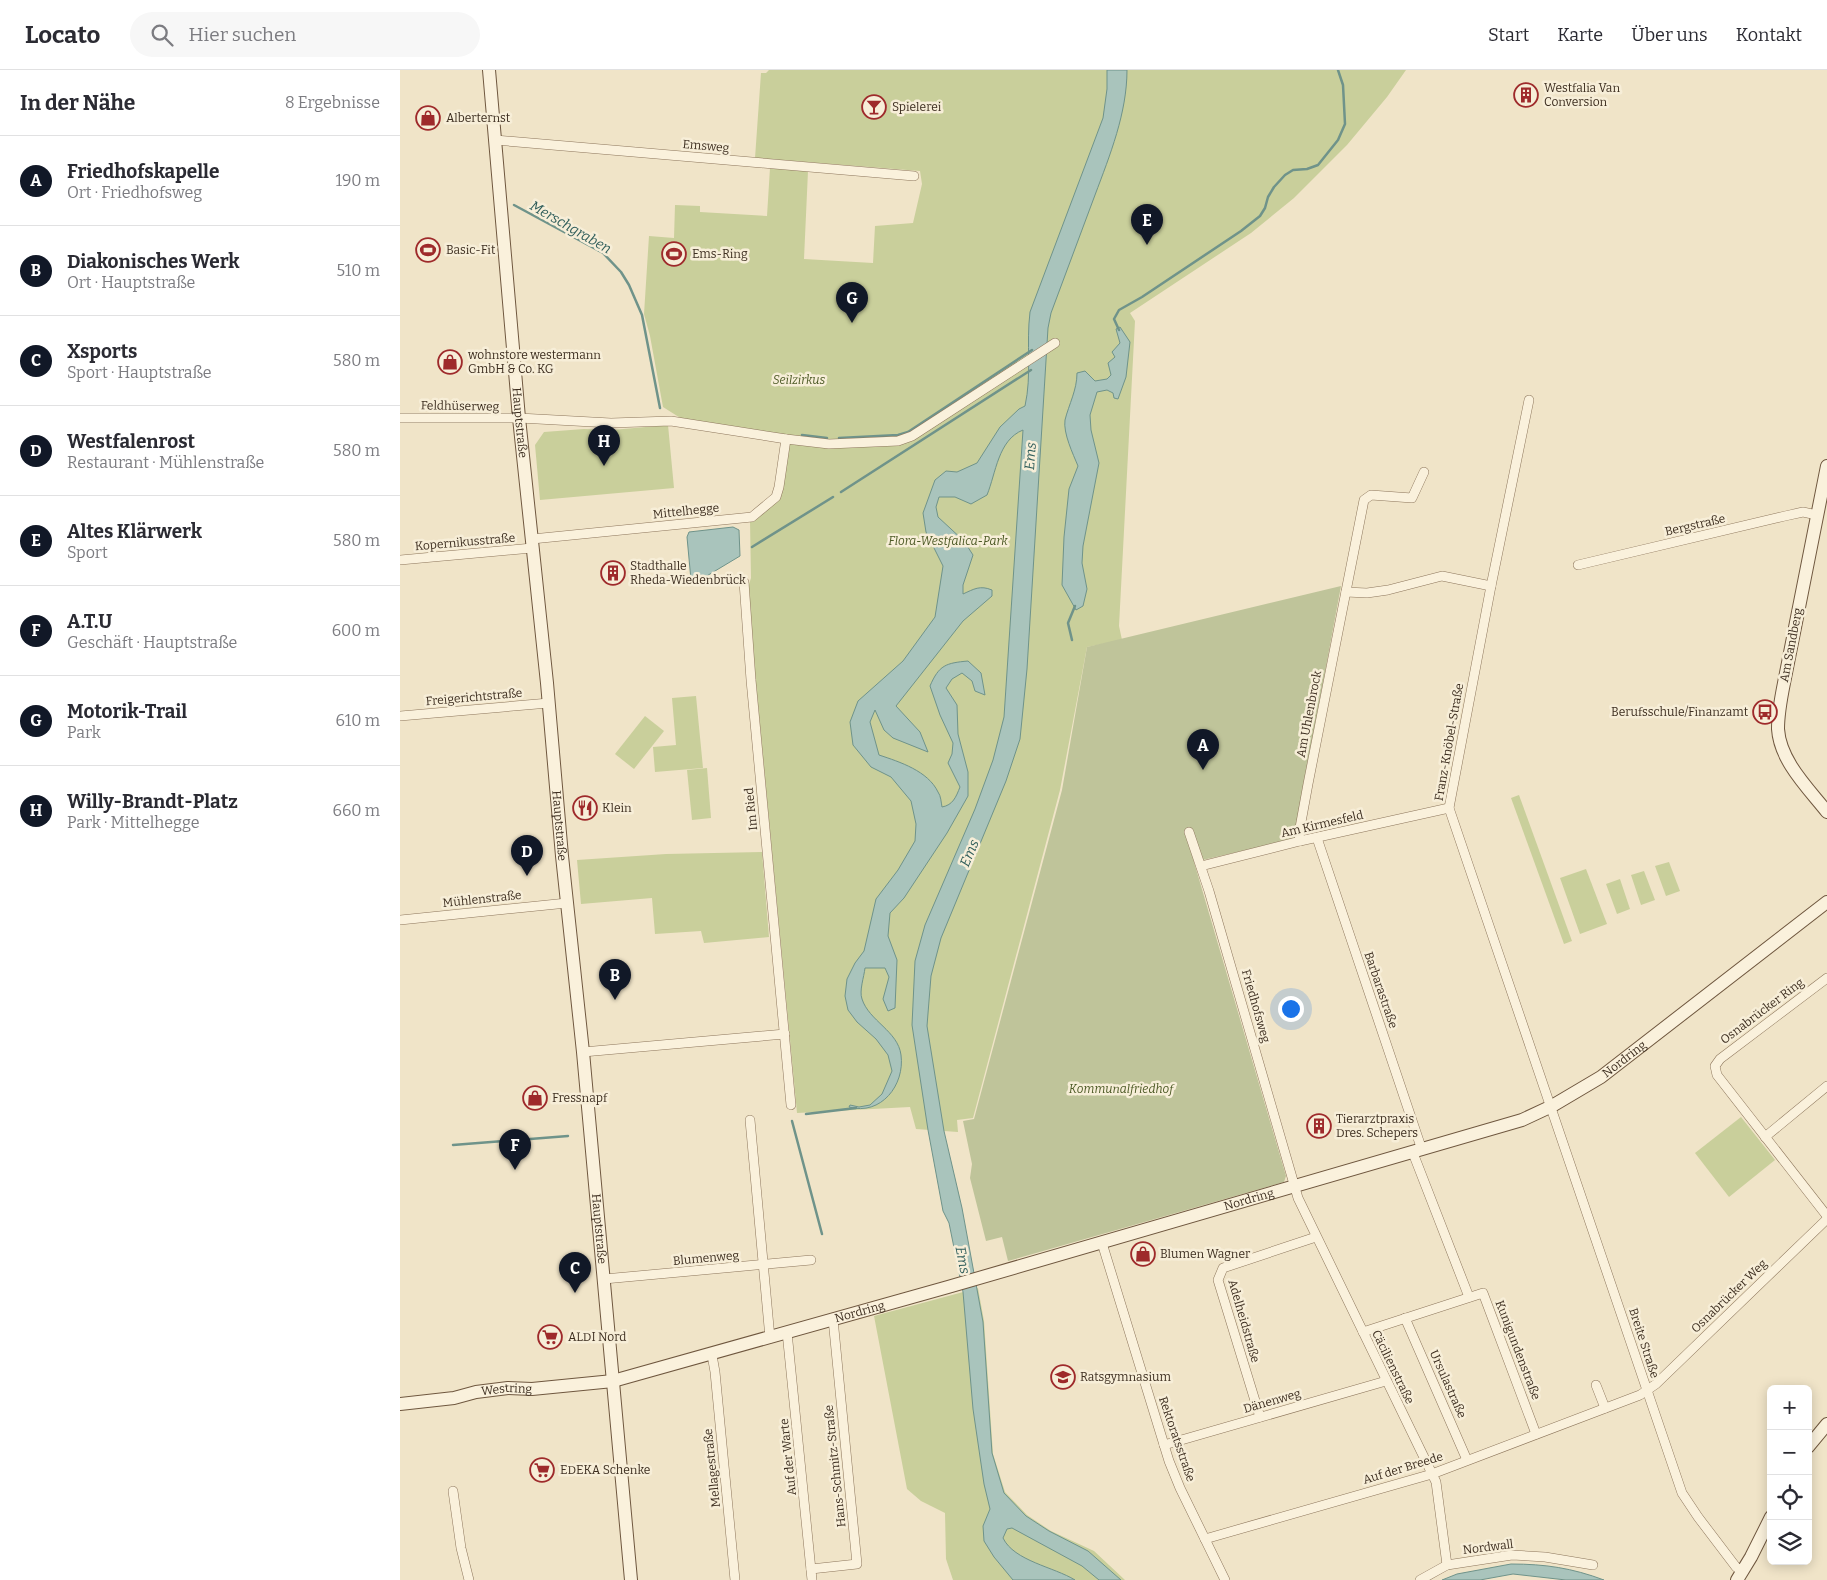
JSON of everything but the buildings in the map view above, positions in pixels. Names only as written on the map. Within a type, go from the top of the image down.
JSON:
[{"type":"main road","name":"Hauptstraße","points":[[489,70],[519,418],[583,1052],[632,1580]]},
{"type":"main road","name":"Am Sandberg","points":[[1827,466],[1778,715],[1778,732],[1783,750],[1792,767],[1827,812]]},
{"type":"main road","name":"Nordring","points":[[613,1381],[712,1355],[1503,1127],[1552,1106],[1601,1077],[1827,902]]},
{"type":"main road","name":"Westring","points":[[400,1404],[454,1398],[491,1390],[532,1389],[613,1381]]},
{"type":"main road","points":[[1812,1442],[1827,1424]]},
{"type":"main road","points":[[1740,1576],[1769,1520]]},
{"type":"street","name":"Emsweg","points":[[496,140],[914,176]]},
{"type":"street","points":[[519,418],[611,423],[671,421],[829,444],[898,441],[912,436],[1055,343]]},
{"type":"street","name":"Franz-Knöbel-Straße","points":[[1529,400],[1491,586],[1449,808],[1552,1106]]},
{"type":"street","name":"Feldhüserweg","points":[[400,418],[519,418]]},
{"type":"street","name":"Mittelhegge","points":[[532,543],[752,518],[776,497],[786,439]]},
{"type":"street","name":"Am Uhlenbrock","points":[[1300,841],[1298,833],[1364,500],[1371,495],[1412,498],[1424,472]]},
{"type":"street","name":"Bergstraße","points":[[1578,565],[1804,512],[1817,515]]},
{"type":"street","name":"Kopernikusstraße","points":[[400,560],[532,543]]},
{"type":"street","points":[[1346,592],[1366,593],[1388,590],[1442,576],[1491,586]]},
{"type":"street","name":"Im Ried","points":[[744,582],[751,680],[791,1105]]},
{"type":"street","name":"Freigerichtstraße","points":[[400,716],[549,703]]},
{"type":"street","name":"Am Kirmesfeld","points":[[1201,866],[1300,841],[1449,808]]},
{"type":"street","name":"Friedhofsweg","points":[[1189,832],[1201,866],[1295,1187]]},
{"type":"street","name":"Barbarastraße","points":[[1317,838],[1418,1152]]},
{"type":"street","name":"Mühlenstraße","points":[[400,920],[567,903]]},
{"type":"street","name":"Osnabrücker Ring","points":[[1827,978],[1712,1065],[1717,1075],[1766,1136],[1827,1218]]},
{"type":"street","points":[[583,1052],[785,1034]]},
{"type":"street","points":[[1766,1136],[1827,1086]]},
{"type":"street","name":"Breite Straße","points":[[1552,1106],[1682,1492],[1698,1517],[1736,1567],[1740,1576]]},
{"type":"street","points":[[750,1120],[770,1338]]},
{"type":"street","points":[[1363,1332],[1469,1297],[1418,1152]]},
{"type":"street","name":"Cäcilienstraße","points":[[1295,1187],[1316,1237],[1436,1482],[1447,1565]]},
{"type":"street","name":"Osnabrücker Weg","points":[[1647,1390],[1656,1384],[1827,1218]]},
{"type":"street","name":"Adelheidstraße","points":[[1260,1418],[1218,1280],[1223,1268],[1316,1237]]},
{"type":"street","name":"Rektoratsstraße","points":[[1102,1243],[1164,1445],[1180,1488],[1225,1580]]},
{"type":"street","name":"Blumenweg","points":[[604,1279],[811,1260]]},
{"type":"street","name":"Kunigundenstraße","points":[[1469,1297],[1483,1293],[1536,1434]]},
{"type":"street","name":"Ursulastraße","points":[[1405,1318],[1468,1460]]},
{"type":"street","name":"Hans-Schmitz-Straße","points":[[811,1569],[857,1564],[833,1319]]},
{"type":"street","name":"Auf der Warte","points":[[787,1332],[812,1580]]},
{"type":"street","name":"Mellagestraße","points":[[712,1355],[735,1580]]},
{"type":"street","name":"Dänenweg","points":[[1164,1445],[1386,1381]]},
{"type":"street","points":[[1596,1385],[1605,1408]]},
{"type":"street","name":"Auf der Breede","points":[[1205,1538],[1432,1474],[1640,1395],[1647,1390]]},
{"type":"street","points":[[453,1491],[461,1548],[469,1580]]},
{"type":"street","name":"Nordwall","points":[[1420,1580],[1447,1565],[1512,1556],[1545,1557],[1593,1565]]},
{"type":"green space","name":"Flora-Westfalica-Park","points":[[769,70],[1406,70],[1387,97],[1347,145],[1294,198],[1251,233],[1130,313],[1135,321],[1119,626],[1122,640],[1087,647],[1060,790],[973,1118],[957,1120],[958,1132],[916,1129],[910,1107],[797,1113],[747,590],[751,578],[750,521],[778,499],[789,435],[682,419],[663,407],[644,314],[649,236],[674,238],[675,205],[700,206],[700,212],[767,216],[770,168],[808,171],[804,259],[873,263],[875,226],[913,223],[922,184],[920,171],[755,158],[761,73],[766,73]]},
{"type":"green space","points":[[668,425],[674,488],[540,500],[535,445],[544,432],[584,429],[612,430]]},
{"type":"green space","name":"Kommunalfriedhof","points":[[1341,586],[1294,839],[1194,862],[1286,1176],[1284,1182],[1008,1261],[1002,1237],[986,1241],[970,1178],[972,1164],[963,1121],[974,1119],[1062,790],[1087,647]]},
{"type":"green space","points":[[696,696],[703,768],[655,772],[653,747],[676,745],[672,698]]},
{"type":"green space","points":[[645,716],[664,731],[634,769],[615,754]]},
{"type":"green space","points":[[707,768],[711,818],[692,820],[687,770]]},
{"type":"green space","points":[[1519,795],[1572,941],[1564,944],[1511,798]]},
{"type":"green space","points":[[762,852],[769,937],[704,943],[701,931],[655,934],[652,898],[581,904],[577,860],[666,854]]},
{"type":"green space","points":[[1669,862],[1680,891],[1666,896],[1655,866]]},
{"type":"green space","points":[[1586,869],[1607,924],[1580,934],[1560,878]]},
{"type":"green space","points":[[1644,871],[1655,900],[1641,905],[1631,875]]},
{"type":"green space","points":[[1620,879],[1630,909],[1617,914],[1606,884]]},
{"type":"green space","points":[[1741,1117],[1775,1160],[1729,1197],[1695,1153]]},
{"type":"green space","points":[[978,1288],[984,1321],[993,1454],[1005,1492],[1027,1515],[1051,1531],[1094,1551],[1125,1580],[953,1580],[946,1559],[945,1513],[921,1501],[907,1489],[874,1316]]},
{"type":"water","name":"Ems","points":[[1107,70],[1127,70],[1121,118],[1106,165],[1051,313],[1048,328],[1027,669],[1020,739],[1006,781],[941,938],[931,976],[927,1026],[944,1131],[962,1208],[983,1322],[992,1453],[1004,1493],[1026,1516],[1049,1531],[1088,1551],[1121,1580],[1099,1580],[1082,1566],[1012,1528],[1007,1529],[1003,1538],[1008,1546],[1025,1558],[1075,1580],[1013,1580],[994,1557],[984,1541],[983,1526],[990,1509],[984,1484],[973,1409],[963,1292],[949,1223],[943,1211],[912,1025],[915,961],[925,925],[975,809],[993,760],[1004,717],[1023,430],[1008,441],[1003,449],[987,495],[971,504],[955,497],[939,497],[936,507],[938,517],[964,541],[973,555],[963,585],[963,594],[977,588],[984,588],[992,590],[992,596],[963,621],[896,706],[920,732],[928,752],[893,738],[884,730],[875,710],[870,722],[879,755],[913,768],[928,778],[940,795],[942,807],[946,806],[954,800],[960,787],[948,763],[952,754],[953,743],[940,715],[930,686],[940,669],[949,664],[968,661],[981,673],[985,695],[975,691],[972,681],[962,673],[952,679],[946,688],[957,705],[958,734],[968,772],[968,796],[947,833],[904,898],[890,913],[888,936],[897,960],[895,1008],[888,1011],[883,999],[889,977],[885,968],[865,968],[861,988],[862,999],[871,1014],[895,1039],[901,1055],[901,1066],[895,1087],[888,1096],[871,1107],[861,1109],[849,1107],[850,1105],[859,1107],[870,1105],[882,1094],[892,1071],[888,1055],[876,1039],[857,1022],[848,1010],[845,996],[847,979],[864,951],[876,899],[898,870],[915,841],[916,824],[911,801],[891,777],[871,767],[853,745],[850,722],[858,701],[903,661],[935,617],[943,566],[926,532],[923,513],[935,480],[946,471],[957,472],[977,463],[1000,427],[1019,409],[1025,406],[1028,383],[1030,312],[1103,118],[1107,89]]},
{"type":"water","points":[[1120,327],[1130,342],[1126,377],[1118,399],[1114,398],[1113,393],[1107,390],[1097,392],[1090,415],[1091,430],[1099,463],[1083,546],[1082,563],[1087,589],[1083,606],[1076,610],[1062,585],[1069,489],[1078,466],[1067,437],[1065,420],[1074,391],[1077,373],[1085,371],[1095,381],[1107,379],[1111,375],[1108,363],[1115,357],[1112,352],[1120,343],[1116,329]]},
{"type":"water","points":[[733,527],[739,530],[740,556],[695,583],[691,580],[687,537],[689,532]]},
{"type":"water","points":[[1511,1564],[1558,1568],[1581,1572],[1604,1580],[1566,1580],[1513,1574],[1480,1580],[1442,1580],[1457,1574]]},
{"type":"waterway","points":[[1119,330],[1114,319],[1119,310],[1142,297],[1241,231],[1260,216],[1274,187],[1285,175],[1293,170],[1307,169],[1318,165],[1338,140],[1345,124],[1343,85],[1338,70]]},
{"type":"waterway","name":"Merschgraben","points":[[514,205],[603,253],[621,272],[642,315],[660,408]]},
{"type":"waterway","points":[[839,438],[898,435],[908,432],[1032,350]]},
{"type":"waterway","points":[[841,492],[1031,370]]},
{"type":"waterway","points":[[802,435],[827,438]]},
{"type":"waterway","points":[[752,547],[833,497]]},
{"type":"waterway","points":[[1072,640],[1068,623],[1075,606]]},
{"type":"waterway","points":[[806,1114],[856,1108]]},
{"type":"waterway","points":[[792,1121],[822,1234]]},
{"type":"waterway","points":[[453,1145],[568,1136]]},
{"type":"place","name":"Westfalia Van Conversion","points":[[1526,95]]},
{"type":"place","name":"Spielerei","points":[[874,107]]},
{"type":"place","name":"Alberternst","points":[[428,118]]},
{"type":"place","name":"Altes Klärwerk","points":[[1147,245]]},
{"type":"place","name":"Basic-Fit","points":[[428,250]]},
{"type":"place","name":"Ems-Ring","points":[[674,254]]},
{"type":"place","name":"Motorik-Trail","points":[[852,323]]},
{"type":"place","name":"wohnstore westermann GmbH & Co. KG","points":[[450,362]]},
{"type":"place","name":"Willy-Brandt-Platz","points":[[604,466]]},
{"type":"place","name":"Stadthalle Rheda-Wiedenbrück","points":[[613,573]]},
{"type":"place","name":"Berufsschule/Finanzamt","points":[[1765,712]]},
{"type":"place","name":"Friedhofskapelle","points":[[1203,770]]},
{"type":"place","name":"Klein","points":[[585,808]]},
{"type":"place","name":"Westfalenrost","points":[[527,876]]},
{"type":"place","name":"Diakonisches Werk","points":[[615,1000]]},
{"type":"place","name":"Fressnapf","points":[[535,1098]]},
{"type":"place","name":"Tierarztpraxis Dres. Schepers","points":[[1319,1126]]},
{"type":"place","name":"A.T.U","points":[[515,1170]]},
{"type":"place","name":"Blumen Wagner","points":[[1143,1254]]},
{"type":"place","name":"Xsports","points":[[575,1293]]},
{"type":"place","name":"ALDI Nord","points":[[550,1337]]},
{"type":"place","name":"Ratsgymnasium","points":[[1063,1377]]},
{"type":"place","name":"EDEKA Schenke","points":[[542,1470]]},
{"type":"park label","name":"Seilzirkus","points":[[799,380]]}]
